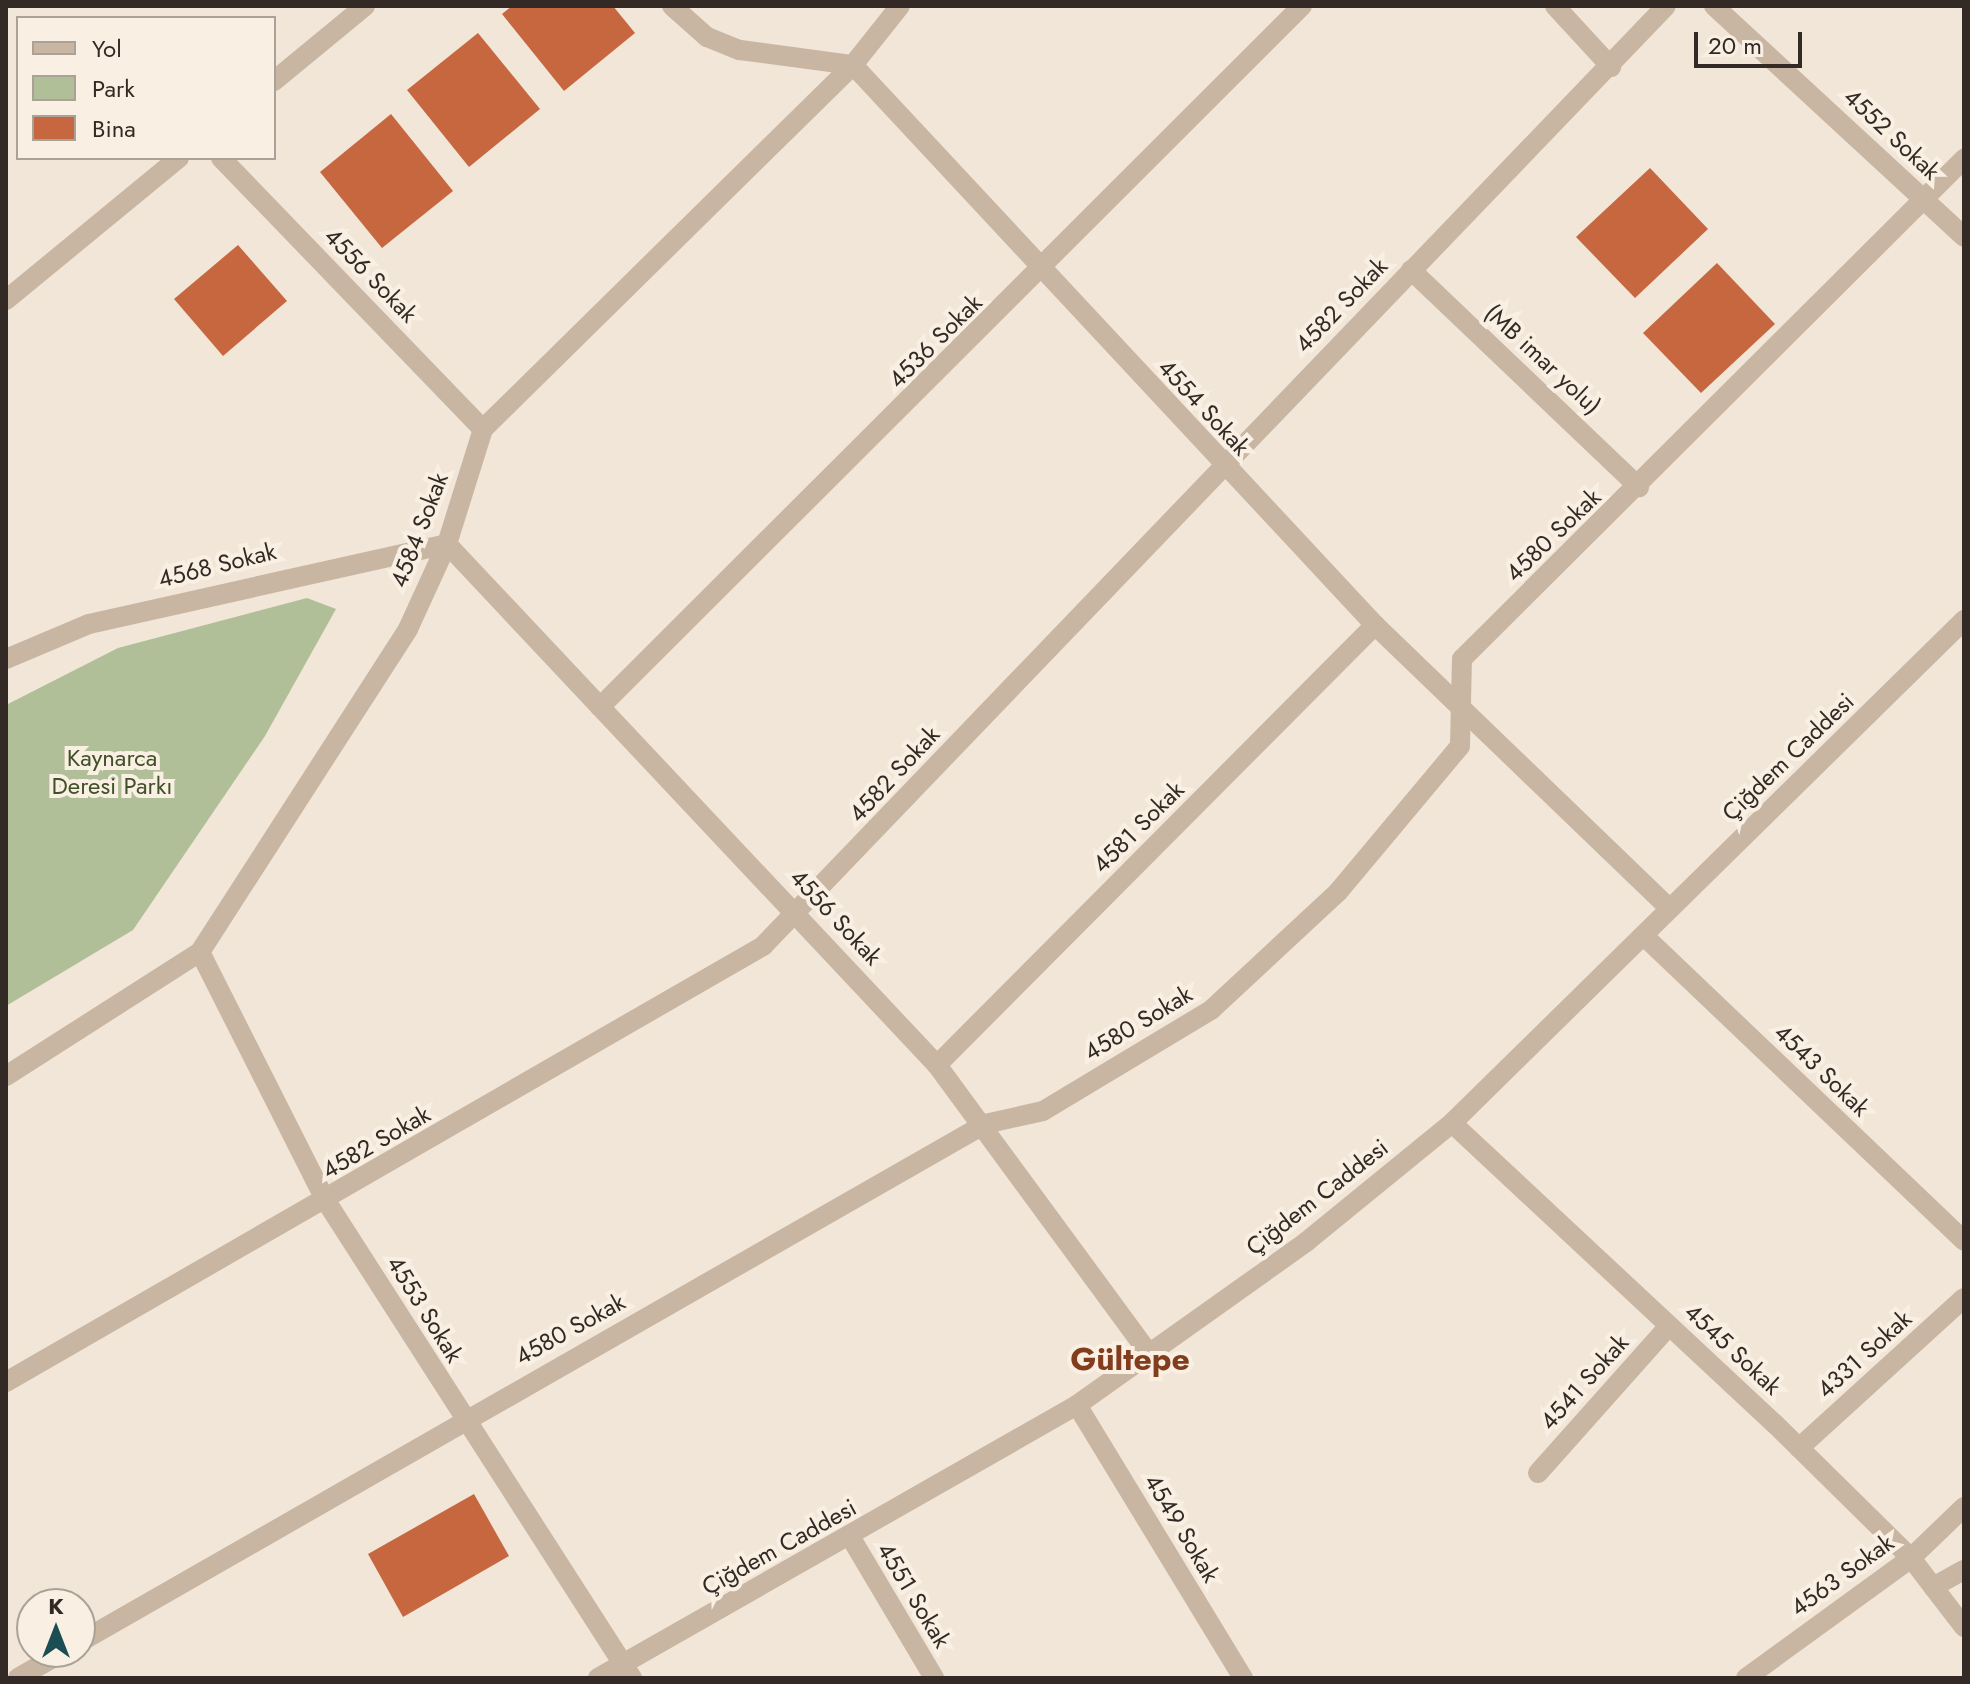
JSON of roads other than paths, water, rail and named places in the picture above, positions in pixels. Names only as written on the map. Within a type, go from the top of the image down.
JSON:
[{"type":"street","points":[[276,79],[365,6]]},
{"type":"street","points":[[672,6],[707,37],[740,50],[853,65]]},
{"type":"street","name":"4584 Sokak","points":[[6,1076],[200,952],[408,629],[447,544],[483,429],[853,65],[900,6]]},
{"type":"street","name":"4536 Sokak","points":[[600,707],[1044,271],[1302,6]]},
{"type":"street","points":[[1555,6],[1611,67]]},
{"type":"street","name":"4582 Sokak","points":[[6,1382],[326,1201],[763,946],[798,913],[1411,270],[1611,67],[1666,6]]},
{"type":"street","name":"4552 Sokak","points":[[1714,6],[1964,237]]},
{"type":"street","name":"4554 Sokak","points":[[853,65],[1222,466],[1375,625],[1670,909]]},
{"type":"street","name":"4580 Sokak","points":[[96,1633],[464,1419],[985,1124],[1043,1111],[1211,1010],[1338,892],[1460,746],[1456,702],[1462,659],[1639,487],[1964,159]]},
{"type":"street","points":[[6,300],[177,160]]},
{"type":"street","name":"4556 Sokak","points":[[223,160],[483,429]]},
{"type":"street","name":"(MB imar yolu)","points":[[1411,270],[1639,487]]},
{"type":"street","name":"4556 Sokak","points":[[447,544],[798,913],[937,1065],[985,1124],[1150,1355]]},
{"type":"street","name":"4568 Sokak","points":[[6,659],[89,624],[447,544]]},
{"type":"street","name":"Çiğdem Caddesi","points":[[598,1678],[628,1670],[1077,1405],[1150,1355],[1452,1123],[1964,620]]},
{"type":"street","name":"4581 Sokak","points":[[937,1065],[1375,625]]},
{"type":"street","name":"4543 Sokak","points":[[1644,936],[1964,1241]]},
{"type":"street","name":"4553 Sokak","points":[[200,952],[326,1201],[628,1670]]},
{"type":"street","name":"4545 Sokak","points":[[1452,1123],[1799,1448],[1911,1558],[1964,1627]]},
{"type":"street","name":"4331 Sokak","points":[[1799,1448],[1964,1298]]},
{"type":"street","name":"4541 Sokak","points":[[1538,1473],[1669,1326]]},
{"type":"street","name":"4549 Sokak","points":[[1077,1405],[1243,1678]]},
{"type":"street","name":"4563 Sokak","points":[[1746,1678],[1911,1558],[1964,1507]]},
{"type":"street","name":"4551 Sokak","points":[[851,1538],[934,1678]]},
{"type":"street","points":[[1933,1587],[1964,1570]]},
{"type":"district","name":"Gültepe","points":[[1130,1359]]},
{"type":"park label","name":"Kaynarca Deresi Parkı","points":[[112,772]]}]
